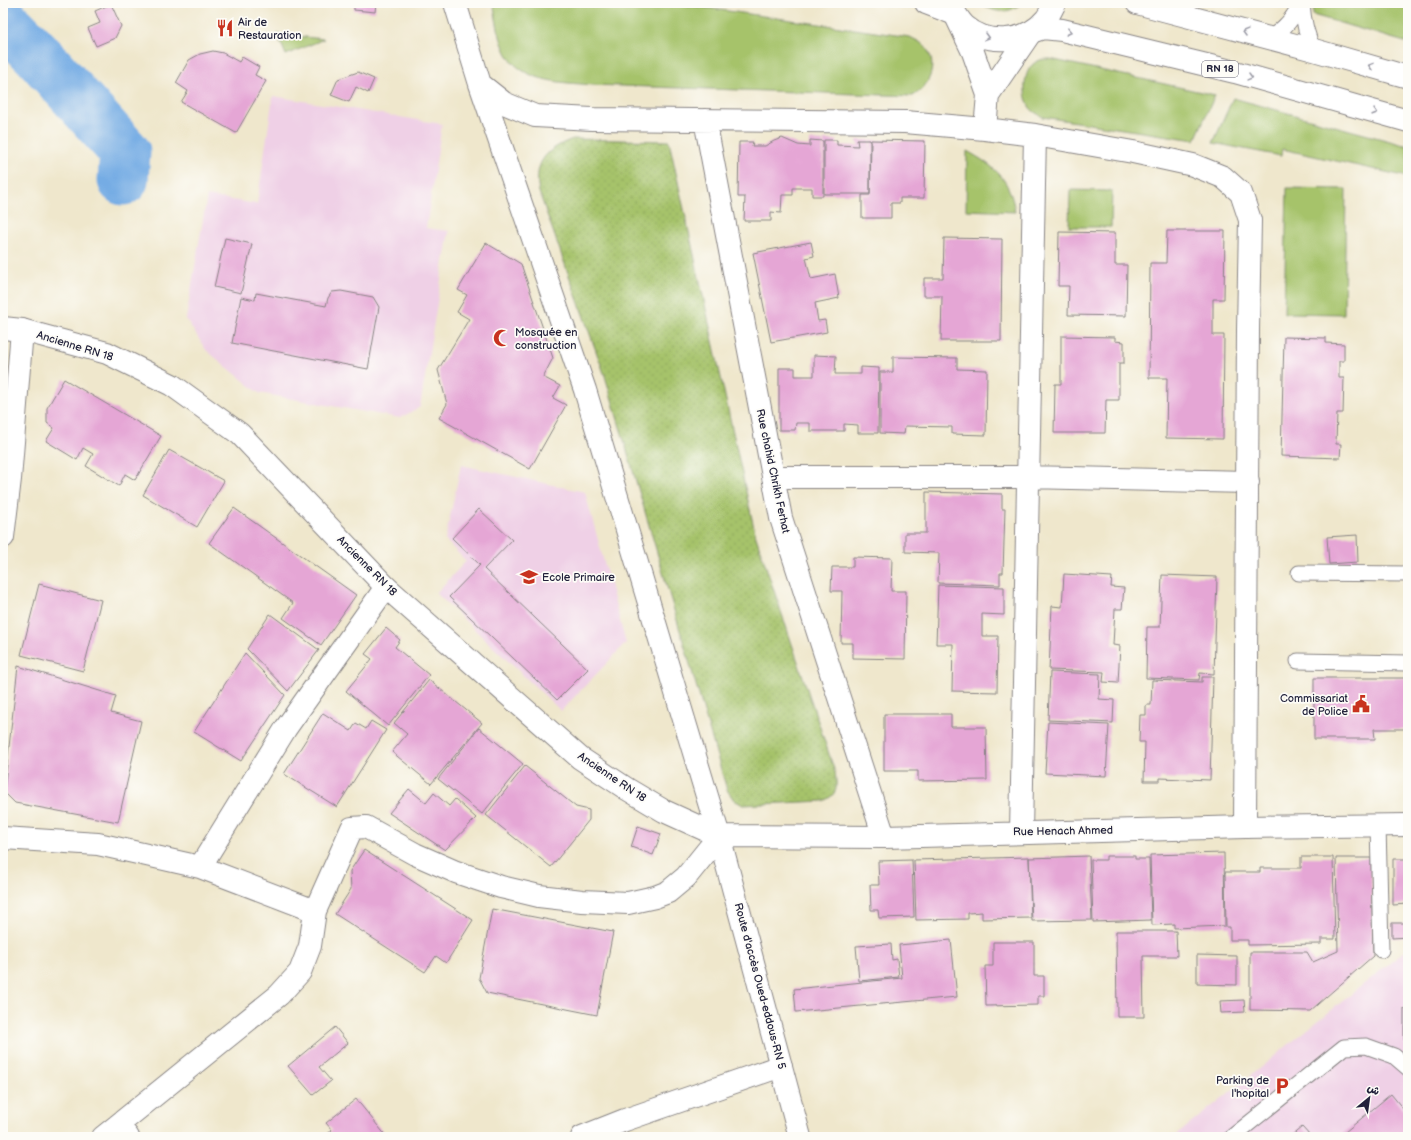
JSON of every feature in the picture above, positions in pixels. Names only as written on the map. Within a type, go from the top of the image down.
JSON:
[{"type":"street","points":[[926,3],[952,9],[965,25],[986,37],[1010,39],[1031,32]]},
{"type":"street","points":[[988,95],[1031,32],[1046,19],[1055,3]]},
{"type":"street","points":[[1137,3],[1314,50],[1408,77]]},
{"type":"street","name":"Route d'accès Oued-eddous-RN 5","points":[[458,8],[480,84],[585,390],[719,836],[800,1137]]},
{"type":"street","points":[[952,9],[978,64],[988,95],[985,128]]},
{"type":"street","name":"RN 18","points":[[1031,32],[1043,28],[1062,30],[1234,72],[1408,121]]},
{"type":"street","points":[[480,84],[504,103],[535,116],[592,119],[905,122],[985,128],[1035,135],[1133,152],[1193,165],[1224,177],[1241,193],[1250,220],[1245,827]]},
{"type":"street","name":"Rue chahid Chrikh Ferhat","points":[[705,120],[781,518],[884,837]]},
{"type":"street","points":[[1021,832],[1035,135]]},
{"type":"street","points":[[3,537],[10,479],[13,329]]},
{"type":"street","name":"Ancienne RN 18","points":[[13,329],[107,353],[172,385],[240,434],[386,586],[580,758],[627,790],[664,811],[719,836]]},
{"type":"street","points":[[773,477],[1027,477],[1248,482]]},
{"type":"street","points":[[200,867],[286,728],[386,586]]},
{"type":"street","name":"Rue Henach Ahmed","points":[[719,836],[884,837],[1021,832],[1408,825]]},
{"type":"street","points":[[116,1133],[279,995],[300,972],[310,946],[315,911],[352,828],[366,827],[415,854],[456,872],[501,887],[539,896],[582,901],[628,903],[655,898],[668,892],[686,877],[719,836]]},
{"type":"street","points":[[3,838],[98,844],[200,867],[315,911]]},
{"type":"street","points":[[582,1137],[625,1120],[782,1066]]},
{"type":"lane","points":[[1270,38],[1290,22],[1301,3]]},
{"type":"lane","points":[[1301,3],[1308,38],[1314,50]]},
{"type":"lane","points":[[1299,573],[1408,574]]},
{"type":"lane","points":[[1298,661],[1408,663]]},
{"type":"lane","points":[[1378,826],[1380,950]]},
{"type":"lane","points":[[1232,1137],[1344,1047],[1366,1046],[1394,1056],[1408,1068]]},
{"type":"shaded area","points":[[273,96],[442,124],[426,228],[449,231],[420,407],[400,418],[259,393],[206,350],[186,319],[207,196],[257,204]]},
{"type":"shaded area","name":"Ecole Primaire","points":[[461,465],[585,492],[626,643],[561,711],[436,593],[466,561],[445,540]]},
{"type":"shaded area","points":[[1406,950],[1408,950],[1408,1137],[1174,1137]]},
{"type":"green space","points":[[493,3],[672,3],[910,37],[924,45],[929,52],[932,66],[931,73],[924,86],[913,96],[592,85],[554,81],[530,74],[519,68],[510,60],[500,37]]},
{"type":"green space","points":[[981,3],[1022,3],[1007,11],[996,11]]},
{"type":"green space","points":[[1314,3],[1408,3],[1408,43],[1313,15]]},
{"type":"green space","points":[[277,34],[324,39],[286,55]]},
{"type":"green space","points":[[1050,59],[1215,95],[1195,140],[1043,117],[1033,111],[1029,106],[1025,94],[1025,81],[1029,69],[1033,64],[1041,60]]},
{"type":"green space","points":[[1233,98],[1408,146],[1408,177],[1282,149],[1281,156],[1213,143]]},
{"type":"green space","points":[[573,139],[669,141],[756,537],[835,772],[836,790],[832,796],[823,801],[743,805],[734,800],[727,790],[605,376],[539,192],[538,175],[539,166],[542,161],[555,147]]},
{"type":"green space","points":[[967,151],[986,163],[1000,175],[1009,191],[1015,212],[966,210]]},
{"type":"green space","points":[[1287,188],[1346,189],[1344,314],[1284,313]]},
{"type":"green space","points":[[1070,190],[1112,191],[1111,227],[1069,227]]},
{"type":"building","points":[[354,3],[376,3],[375,12],[354,10]]},
{"type":"building","points":[[111,4],[121,26],[115,38],[96,46],[88,28],[100,23],[95,11]]},
{"type":"building","points":[[213,51],[223,53],[239,62],[242,57],[259,67],[255,75],[266,81],[236,133],[181,102],[188,91],[176,83],[189,60],[200,54]]},
{"type":"building","points":[[358,72],[374,79],[368,93],[356,87],[349,102],[331,95],[338,79]]},
{"type":"building","points":[[782,138],[798,145],[810,146],[810,140],[823,141],[823,196],[812,196],[812,188],[793,188],[793,195],[782,195],[781,213],[771,212],[771,221],[744,221],[745,197],[738,197],[739,142],[753,142],[752,146],[765,146]]},
{"type":"building","points":[[824,140],[837,140],[837,145],[858,146],[857,140],[870,140],[870,194],[824,194]]},
{"type":"building","points":[[871,140],[925,141],[924,198],[900,198],[900,203],[891,203],[891,218],[862,218],[862,195],[870,195]]},
{"type":"building","points":[[1167,231],[1225,231],[1224,299],[1213,299],[1213,335],[1224,335],[1223,439],[1166,438],[1167,378],[1149,378],[1150,263],[1166,263]]},
{"type":"building","points":[[1059,232],[1115,233],[1115,265],[1127,265],[1126,316],[1068,315],[1069,286],[1058,286]]},
{"type":"building","points":[[225,238],[252,244],[241,293],[214,287]]},
{"type":"building","points":[[944,238],[1002,239],[1001,341],[941,341],[942,296],[924,296],[924,278],[943,278]]},
{"type":"building","points":[[811,242],[814,256],[806,258],[811,279],[835,274],[839,298],[815,303],[818,321],[825,320],[827,332],[771,342],[753,253]]},
{"type":"building","name":"Mosquée en construction","points":[[486,243],[521,264],[553,358],[543,377],[560,386],[553,398],[566,405],[530,469],[439,418],[447,404],[438,370],[469,319],[457,312],[467,295],[458,290]]},
{"type":"building","points":[[341,291],[373,297],[379,307],[368,369],[232,343],[241,297],[255,300],[256,293],[326,306],[328,298],[332,292]]},
{"type":"building","points":[[1061,336],[1115,337],[1115,341],[1124,342],[1124,363],[1119,363],[1119,400],[1106,400],[1105,433],[1054,433],[1055,384],[1061,384]]},
{"type":"building","points":[[1284,337],[1326,338],[1326,343],[1344,344],[1344,361],[1339,361],[1339,378],[1344,378],[1343,413],[1337,413],[1336,444],[1341,444],[1340,458],[1281,456]]},
{"type":"building","points":[[814,355],[836,356],[835,374],[861,374],[861,367],[879,368],[878,433],[858,433],[858,425],[844,424],[844,431],[810,431],[810,423],[796,423],[795,430],[779,430],[779,368],[795,368],[795,376],[814,376]]},
{"type":"building","points":[[893,357],[957,358],[957,369],[987,370],[986,435],[952,434],[952,427],[905,426],[904,434],[880,433],[880,372],[893,372]]},
{"type":"building","points":[[64,379],[161,436],[135,480],[125,474],[119,486],[86,466],[93,454],[83,448],[77,460],[46,441],[54,428],[47,423],[47,408]]},
{"type":"building","points":[[169,450],[224,481],[197,527],[143,495]]},
{"type":"building","points":[[926,492],[1002,494],[1002,509],[1005,509],[1003,573],[1000,573],[1000,585],[938,583],[939,553],[905,552],[905,533],[926,533]]},
{"type":"building","points":[[234,508],[356,595],[321,645],[283,618],[293,603],[209,543]]},
{"type":"building","points":[[479,509],[512,540],[484,569],[588,669],[557,700],[449,597],[480,565],[452,538]]},
{"type":"building","points":[[1357,535],[1358,562],[1329,564],[1327,537]]},
{"type":"building","points":[[853,557],[892,558],[891,591],[906,591],[905,659],[853,658],[853,643],[841,643],[842,591],[831,591],[832,567],[853,567]]},
{"type":"building","points":[[1064,574],[1112,577],[1111,587],[1124,588],[1122,609],[1115,609],[1113,645],[1120,646],[1118,683],[1103,682],[1104,672],[1049,670],[1052,606],[1062,607]]},
{"type":"building","points":[[1162,575],[1217,577],[1214,674],[1200,673],[1199,680],[1146,678],[1147,627],[1160,627]]},
{"type":"building","points":[[39,584],[101,600],[83,671],[21,655]]},
{"type":"building","points":[[938,585],[1004,587],[1004,615],[982,614],[982,636],[998,636],[997,692],[952,691],[953,644],[936,644]]},
{"type":"building","points":[[270,614],[319,650],[288,691],[247,649]]},
{"type":"building","points":[[386,628],[400,640],[395,647],[429,675],[388,726],[346,691],[372,659],[365,654]]},
{"type":"building","points":[[245,653],[285,695],[241,761],[194,732]]},
{"type":"building","points":[[18,666],[116,696],[111,713],[141,721],[118,822],[15,803],[4,792]]},
{"type":"building","points":[[1050,672],[1100,674],[1099,699],[1114,700],[1113,723],[1048,720]]},
{"type":"building","points":[[1202,677],[1213,677],[1210,780],[1160,778],[1160,781],[1144,781],[1145,742],[1139,742],[1140,715],[1146,715],[1146,705],[1151,705],[1152,680],[1202,682]]},
{"type":"building","name":"Commissariat de Police","points":[[1314,678],[1408,678],[1408,748],[1406,748],[1406,729],[1374,729],[1375,739],[1314,739]]},
{"type":"building","points":[[429,680],[482,723],[431,784],[392,752],[407,734],[394,723]]},
{"type":"building","points":[[323,713],[351,731],[356,723],[366,729],[371,721],[386,730],[337,807],[284,774]]},
{"type":"building","points":[[884,714],[951,714],[951,727],[986,727],[987,780],[918,781],[918,771],[884,771]]},
{"type":"building","points":[[1048,722],[1109,725],[1106,776],[1045,773]]},
{"type":"building","points":[[479,728],[523,764],[482,814],[438,779]]},
{"type":"building","points":[[525,766],[576,807],[589,810],[589,820],[551,867],[486,815]]},
{"type":"building","points":[[409,789],[426,803],[434,793],[449,806],[455,799],[476,818],[445,850],[389,813]]},
{"type":"building","points":[[638,826],[661,834],[653,855],[631,847]]},
{"type":"building","points":[[364,850],[473,920],[446,963],[436,956],[425,972],[335,914],[351,889],[350,871]]},
{"type":"building","points":[[1224,853],[1225,926],[1174,928],[1174,924],[1152,925],[1150,855]]},
{"type":"building","points":[[1089,856],[1092,920],[1032,921],[1029,858]]},
{"type":"building","points":[[1106,856],[1135,856],[1135,859],[1149,859],[1151,920],[1093,922],[1091,860],[1106,860]]},
{"type":"building","points":[[1029,857],[1031,918],[982,919],[982,912],[968,913],[968,919],[916,920],[914,860]]},
{"type":"building","points":[[1301,857],[1333,857],[1335,939],[1321,939],[1321,944],[1248,945],[1248,940],[1230,940],[1230,927],[1226,927],[1225,872],[1260,872],[1260,868],[1301,868]]},
{"type":"building","points":[[1336,858],[1371,858],[1373,956],[1310,1011],[1250,1010],[1250,952],[1307,952],[1313,962],[1338,951]]},
{"type":"building","points":[[1393,859],[1408,859],[1408,904],[1393,905]]},
{"type":"building","points":[[912,860],[914,917],[879,918],[878,910],[871,910],[870,885],[879,885],[878,861]]},
{"type":"building","points":[[492,909],[613,932],[597,1015],[487,993],[479,978]]},
{"type":"building","points":[[1392,923],[1408,923],[1408,937],[1392,938]]},
{"type":"building","points":[[1116,931],[1176,931],[1177,956],[1143,956],[1144,1017],[1117,1017]]},
{"type":"building","points":[[951,940],[957,997],[796,1012],[794,989],[902,978],[899,945]]},
{"type":"building","points":[[993,942],[1034,942],[1034,976],[1044,976],[1044,996],[1038,996],[1038,1005],[986,1006],[985,966],[993,966]]},
{"type":"building","points":[[891,944],[892,960],[897,959],[899,977],[859,981],[856,946]]},
{"type":"building","points":[[1197,955],[1237,956],[1237,985],[1197,984]]},
{"type":"building","points":[[1244,1000],[1245,1012],[1221,1013],[1220,1001]]},
{"type":"building","points":[[1404,1008],[1408,1009],[1408,1040],[1404,1040]]},
{"type":"building","points":[[335,1027],[348,1043],[319,1067],[331,1081],[313,1095],[288,1066]]},
{"type":"building","points":[[1391,1094],[1408,1115],[1408,1137],[1339,1137]]},
{"type":"building","points":[[356,1099],[387,1137],[324,1137],[332,1130],[326,1123]]},
{"type":"building","points":[[1302,1127],[1311,1137],[1290,1137]]},
{"type":"waterway","points":[[3,20],[37,54],[125,152],[123,180]]},
{"type":"place","name":"Air de Restauration","points":[[225,28]]},
{"type":"place","name":"Mosquée en construction","points":[[502,338]]},
{"type":"place","name":"Ecole Primaire","points":[[529,577]]},
{"type":"place","name":"Commissariat de Police","points":[[1361,704]]},
{"type":"place","name":"Parking de l'hopital","points":[[1282,1086]]}]
